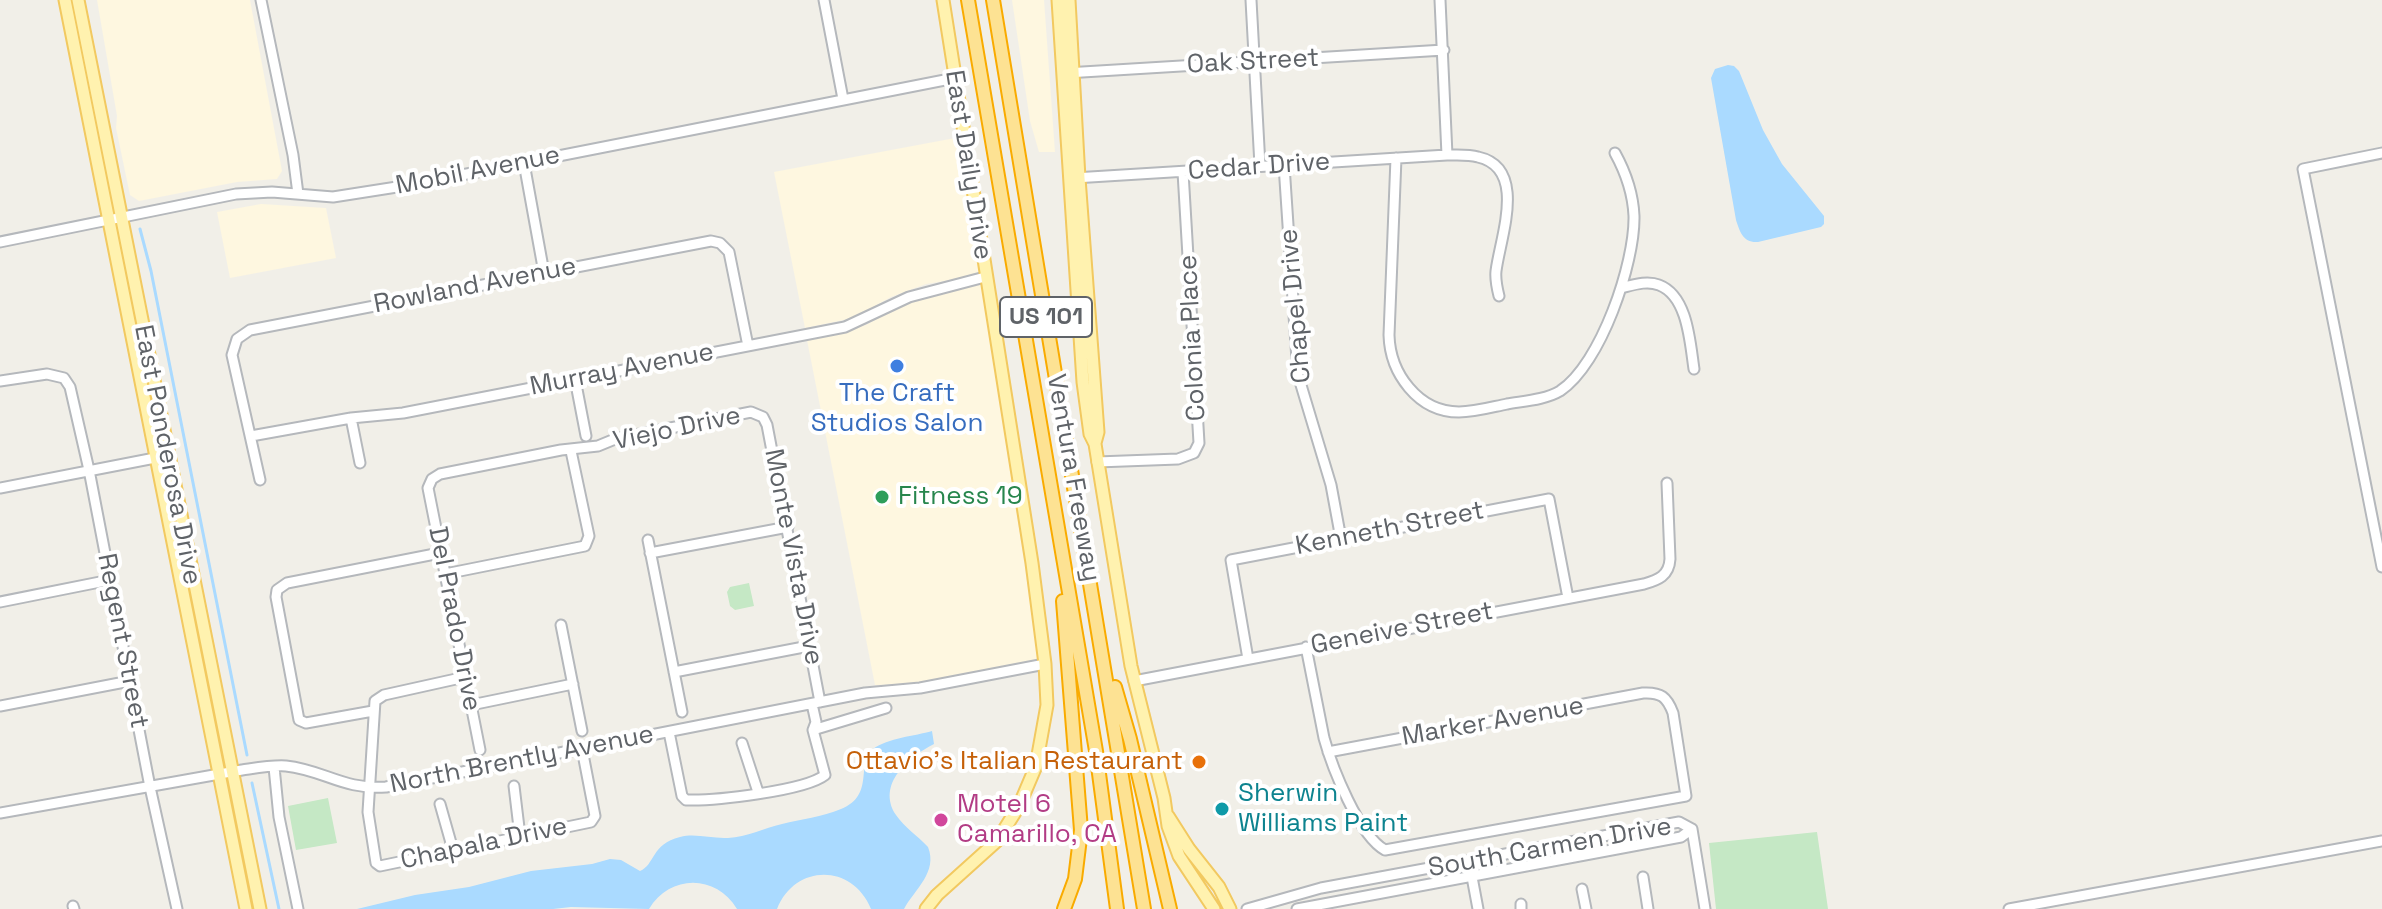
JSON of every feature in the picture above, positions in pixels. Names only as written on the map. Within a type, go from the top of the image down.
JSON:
[{"type":"highway","name":"Ventura Freeway","points":[[968,0],[1096,751],[1117,909]]},
{"type":"highway","name":"Ventura Freeway","points":[[993,0],[1144,909]]},
{"type":"highway","points":[[1062,558],[1064,627],[1081,830],[1075,879],[1064,909]]},
{"type":"highway","points":[[1099,633],[1130,739],[1170,909]]},
{"type":"main road","name":"East Ponderosa Drive","points":[[65,0],[114,220],[225,773],[246,909]]},
{"type":"main road","name":"East Ponderosa Drive","points":[[78,0],[155,458],[225,773],[260,909]]},
{"type":"main road","name":"East Daily Drive","points":[[926,909],[937,895],[997,841],[1025,794],[1036,767],[1047,705],[1032,563],[943,0]]},
{"type":"main road","points":[[1058,0],[1068,73]]},
{"type":"main road","points":[[1069,0],[1068,73],[1074,178],[1098,432],[1095,444],[1097,462],[1134,681],[1168,826],[1179,856],[1214,909]]},
{"type":"main road","points":[[1168,816],[1219,887],[1230,909]]},
{"type":"street","points":[[261,0],[298,194]]},
{"type":"street","points":[[824,0],[843,99]]},
{"type":"street","points":[[1251,0],[1260,166]]},
{"type":"street","points":[[1440,0],[1447,155]]},
{"type":"street","name":"Oak Street","points":[[1068,73],[1444,50]]},
{"type":"street","name":"Mobil Avenue","points":[[0,242],[236,194],[350,195],[955,78]]},
{"type":"street","points":[[1396,158],[1389,343],[1398,374],[1426,402],[1448,411],[1470,412],[1546,397],[1561,390],[1576,377],[1592,354],[1621,288],[1632,247],[1634,214],[1630,187],[1615,153]]},
{"type":"street","points":[[2382,153],[2303,169],[2382,567]]},
{"type":"street","name":"Cedar Drive","points":[[1074,178],[1447,155],[1480,157],[1497,167],[1505,177],[1508,198],[1495,276],[1499,296]]},
{"type":"street","points":[[524,163],[544,273]]},
{"type":"street","name":"Chapel Drive","points":[[1284,165],[1298,375],[1331,485],[1341,539]]},
{"type":"street","name":"Colonia Place","points":[[1097,462],[1178,459],[1194,453],[1199,443],[1183,172]]},
{"type":"street","name":"Rowland Avenue","points":[[251,436],[232,355],[235,343],[250,330],[708,241],[720,243],[731,258],[748,346]]},
{"type":"street","name":"Murray Avenue","points":[[251,436],[351,418],[403,413],[845,327],[909,297],[985,277]]},
{"type":"street","points":[[1621,288],[1654,283],[1669,292],[1684,316],[1694,369]]},
{"type":"street","name":"Regent Street","points":[[0,381],[47,374],[60,376],[70,387],[177,909]]},
{"type":"street","points":[[575,379],[586,436]]},
{"type":"street","name":"Viejo Drive","points":[[571,451],[595,447],[615,439],[751,412],[760,414]]},
{"type":"street","name":"Monte Vista Drive","points":[[758,792],[809,783],[825,775],[813,730],[816,703],[809,646],[788,527],[767,425],[760,414]]},
{"type":"street","points":[[351,418],[360,463]]},
{"type":"street","points":[[251,436],[260,480]]},
{"type":"street","name":"Del Prado Drive","points":[[480,750],[428,488],[432,479],[440,474],[561,450],[571,451]]},
{"type":"street","points":[[445,574],[585,546],[589,536],[571,451]]},
{"type":"street","points":[[0,488],[155,458]]},
{"type":"street","name":"Geneive Street","points":[[1134,681],[1661,579],[1667,572],[1670,559],[1667,483]]},
{"type":"street","name":"Kenneth Street","points":[[1248,659],[1231,560],[1549,499],[1568,598]]},
{"type":"street","points":[[650,553],[788,527]]},
{"type":"street","points":[[648,540],[682,712]]},
{"type":"street","points":[[373,711],[306,723],[299,720],[276,597],[279,588],[287,583],[440,553]]},
{"type":"street","points":[[0,602],[110,580]]},
{"type":"street","points":[[561,625],[582,731]]},
{"type":"street","points":[[674,672],[809,646]]},
{"type":"street","points":[[1306,647],[1328,752]]},
{"type":"street","name":"North Brently Avenue","points":[[0,813],[274,767],[306,770],[341,783],[368,788],[413,783],[877,691],[920,688],[1045,664]]},
{"type":"street","points":[[368,788],[375,701],[384,695],[465,677]]},
{"type":"street","points":[[0,706],[130,681]]},
{"type":"street","points":[[471,705],[573,684]]},
{"type":"street","name":"Marker Avenue","points":[[1643,693],[1658,693],[1669,701],[1673,713],[1686,796],[1385,850],[1357,816],[1328,752],[1643,693]]},
{"type":"street","points":[[813,730],[886,708]]},
{"type":"street","points":[[669,732],[682,796],[686,800],[758,792],[742,743]]},
{"type":"street","name":"Chapala Drive","points":[[368,788],[369,827],[376,863],[380,866],[595,820],[582,749]]},
{"type":"street","points":[[274,767],[279,817],[298,909]]},
{"type":"street","points":[[514,786],[520,836]]},
{"type":"street","points":[[440,804],[453,850]]},
{"type":"street","name":"South Carmen Drive","points":[[1247,909],[1321,888],[1679,822],[1692,829],[1681,837],[1297,909]]},
{"type":"street","points":[[1692,829],[1705,909]]},
{"type":"street","points":[[2009,909],[2382,841]]},
{"type":"street","points":[[1469,861],[1478,909]]},
{"type":"street","points":[[1643,877],[1648,909]]},
{"type":"street","points":[[1582,889],[1586,909]]},
{"type":"shaded area","points":[[97,0],[250,0],[282,171],[277,179],[237,182],[139,201],[130,195],[116,128],[117,116]]},
{"type":"shaded area","points":[[1012,0],[1044,0],[1055,152],[1039,152],[1030,121]]},
{"type":"shaded area","points":[[955,138],[970,202],[981,275],[926,284],[891,297],[853,318],[805,328],[774,172]]},
{"type":"shaded area","points":[[261,204],[326,208],[336,258],[230,278],[217,212]]},
{"type":"shaded area","points":[[982,283],[1039,660],[908,684],[875,685],[807,340],[866,325],[913,299]]},
{"type":"green space","points":[[749,583],[754,606],[735,610],[730,606],[727,592],[730,587]]},
{"type":"green space","points":[[328,798],[337,843],[296,850],[288,806]]},
{"type":"green space","points":[[1817,832],[1828,909],[1716,909],[1709,843]]},
{"type":"water","points":[[1728,65],[1739,71],[1763,130],[1782,164],[1824,216],[1821,227],[1758,242],[1749,241],[1741,232],[1736,220],[1711,78],[1715,69]]},
{"type":"water","points":[[932,731],[934,744],[906,764],[893,782],[890,793],[896,815],[928,847],[930,856],[928,872],[904,909],[871,909],[851,883],[824,875],[810,877],[797,884],[785,894],[777,909],[737,909],[717,889],[693,883],[669,889],[649,909],[357,909],[415,895],[469,887],[531,871],[610,859],[621,860],[640,871],[664,844],[680,837],[735,837],[826,814],[852,803],[858,796],[865,762],[873,749],[894,740]]},
{"type":"waterway","points":[[140,229],[151,271],[247,755]]},
{"type":"waterway","points":[[252,783],[279,909]]},
{"type":"place","name":"The Craft Studios Salon","points":[[897,366]]},
{"type":"place","name":"Fitness 19","points":[[882,497]]},
{"type":"place","name":"Ottavio's Italian Restaurant","points":[[1199,762]]},
{"type":"place","name":"Sherwin Williams Paint","points":[[1222,809]]},
{"type":"place","name":"Motel 6 Camarillo, CA","points":[[941,820]]}]
